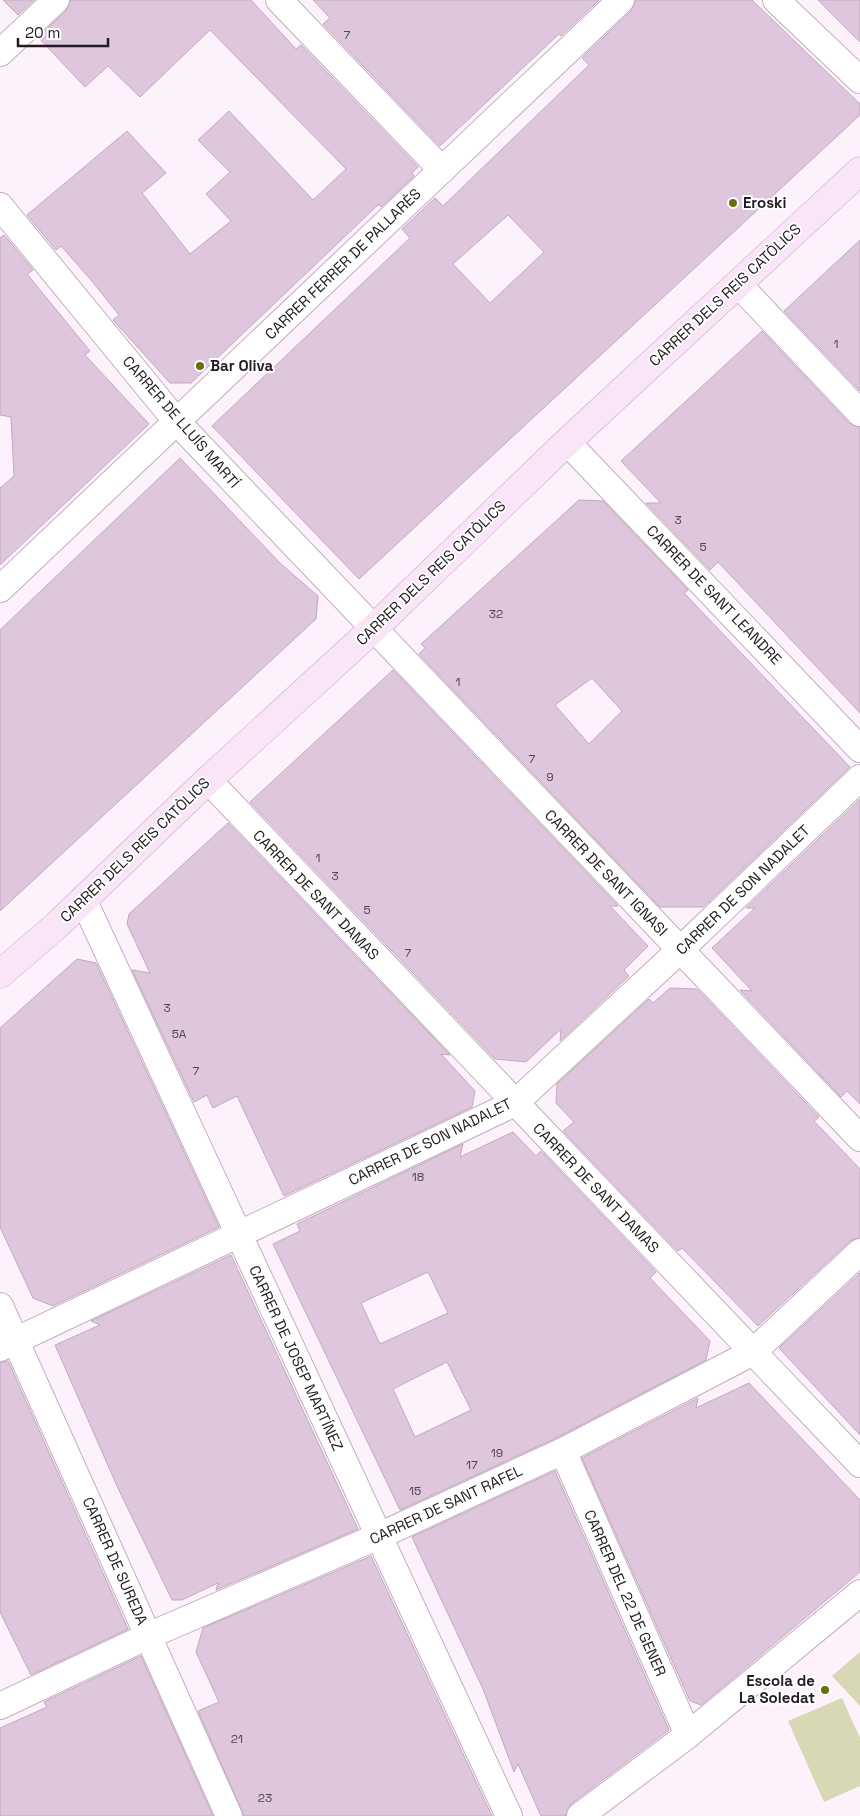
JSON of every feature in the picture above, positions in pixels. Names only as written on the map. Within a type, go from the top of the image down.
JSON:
[{"type":"street","points":[[0,54],[56,0]]},
{"type":"street","points":[[279,0],[442,170]]},
{"type":"street","name":"CARRER FERRER DE PALLARÈS","points":[[0,589],[621,0]]},
{"type":"street","points":[[776,0],[860,80]]},
{"type":"street","name":"CARRER DELS REIS CATÒLICS","points":[[0,974],[56,926],[208,780],[373,629],[567,442],[860,171]]},
{"type":"street","name":"CARRER DE LLUÍS MARTÍ","points":[[0,206],[177,422],[373,629]]},
{"type":"street","points":[[738,284],[860,413]]},
{"type":"street","name":"CARRER DE SANT LEANDRE","points":[[567,442],[860,749]]},
{"type":"street","name":"CARRER DE SANT IGNASI","points":[[373,629],[860,1138]]},
{"type":"street","name":"CARRER DE SON NADALET","points":[[8,1344],[515,1103],[680,950],[860,778]]},
{"type":"street","name":"CARRER DE SANT DAMAS","points":[[208,780],[860,1464]]},
{"type":"street","name":"CARRER DE JOSEP MARTÍNEZ","points":[[83,899],[509,1816]]},
{"type":"street","name":"CARRER DE SANT RAFEL","points":[[0,1706],[148,1636],[379,1536],[563,1451],[753,1352],[860,1252]]},
{"type":"street","name":"CARRER DE SUREDA","points":[[0,1306],[8,1344],[148,1636],[229,1816]]},
{"type":"street","name":"CARRER DEL 22 DE GENER","points":[[563,1451],[688,1735]]},
{"type":"street","points":[[580,1816],[688,1735],[860,1592]]},
{"type":"green space","points":[[860,1652],[860,1706],[832,1676]]},
{"type":"green space","points":[[842,1698],[860,1738],[860,1786],[824,1802],[788,1721]]},
{"type":"building","points":[[3,0],[34,0],[18,15]]},
{"type":"building","points":[[71,0],[251,0],[296,49],[301,45],[418,167],[412,173],[414,176],[381,207],[379,204],[191,383],[170,383],[113,320],[119,315],[91,280],[61,246],[56,250],[27,215],[127,131],[166,173],[142,193],[190,254],[231,221],[206,194],[230,172],[198,140],[229,111],[313,200],[346,169],[210,30],[140,97],[108,66],[85,87],[38,37],[66,11]]},
{"type":"building","points":[[313,0],[599,0],[561,36],[559,34],[440,146],[323,24],[330,18]]},
{"type":"building","points":[[636,0],[752,0],[860,104],[860,115],[359,579],[212,426],[410,238],[402,229],[435,198],[443,206],[589,65],[582,58],[631,11]],"holes":[[[508,215],[544,252],[490,303],[453,264]]]},
{"type":"building","points":[[818,0],[860,0],[860,42]]},
{"type":"building","points":[[4,235],[33,270],[27,274],[90,351],[85,355],[149,424],[0,565],[0,488],[14,476],[11,417],[0,415],[0,238]]},
{"type":"building","points":[[860,240],[860,391],[784,311]]},
{"type":"building","points":[[762,331],[849,423],[860,428],[860,713],[718,562],[710,570],[646,503],[661,503],[621,461]]},
{"type":"building","points":[[180,458],[281,564],[318,596],[316,619],[0,911],[0,630]]},
{"type":"building","points":[[579,500],[603,501],[688,590],[684,593],[850,767],[703,907],[660,907],[419,654],[425,648],[421,644]],"holes":[[[592,678],[622,711],[589,744],[555,705]]]},
{"type":"building","points":[[393,670],[618,906],[610,906],[648,946],[624,970],[629,976],[560,1041],[561,1029],[526,1062],[495,1059],[250,802]]},
{"type":"building","points":[[860,799],[860,1104],[847,1091],[841,1097],[740,990],[752,991],[712,948],[755,908],[746,908]]},
{"type":"building","points":[[228,823],[450,1055],[441,1054],[475,1091],[472,1107],[284,1196],[237,1096],[213,1108],[207,1095],[194,1102],[132,970],[150,973],[127,924],[129,914]]},
{"type":"building","points":[[77,959],[96,963],[219,1227],[53,1306],[33,1298],[0,1227],[0,1028]]},
{"type":"building","points":[[670,988],[697,989],[819,1117],[814,1121],[860,1169],[860,1237],[850,1241],[758,1326],[682,1248],[678,1251],[563,1131],[574,1122],[556,1103],[557,1084],[649,999],[653,1003]]},
{"type":"building","points":[[513,1132],[536,1156],[541,1151],[656,1272],[650,1278],[710,1341],[706,1360],[556,1438],[400,1510],[273,1244],[300,1231],[297,1224],[463,1144],[460,1157]],"holes":[[[428,1272],[448,1313],[380,1344],[361,1303]],[[447,1362],[471,1410],[415,1437],[393,1389]]]},
{"type":"building","points":[[231,1255],[358,1529],[216,1590],[218,1583],[182,1600],[172,1600],[117,1486],[55,1345],[100,1325],[91,1321]]},
{"type":"building","points":[[860,1273],[860,1435],[779,1348]]},
{"type":"building","points":[[8,1361],[128,1629],[31,1675],[0,1612],[0,1363]]},
{"type":"building","points":[[749,1383],[860,1500],[860,1572],[701,1705],[690,1701],[582,1458],[698,1398],[696,1408]]},
{"type":"building","points":[[555,1471],[669,1730],[571,1804],[565,1816],[541,1816],[518,1764],[514,1772],[483,1689],[412,1537]]},
{"type":"building","points":[[371,1556],[492,1816],[244,1816],[198,1711],[219,1702],[196,1652],[203,1628]]},
{"type":"building","points":[[141,1656],[213,1816],[0,1816],[0,1728],[47,1707],[44,1702]]},
{"type":"place","name":"Eroski","points":[[733,203]]},
{"type":"place","name":"Bar Oliva","points":[[200,366]]},
{"type":"place","name":"Escola de La Soledat","points":[[825,1690]]}]
